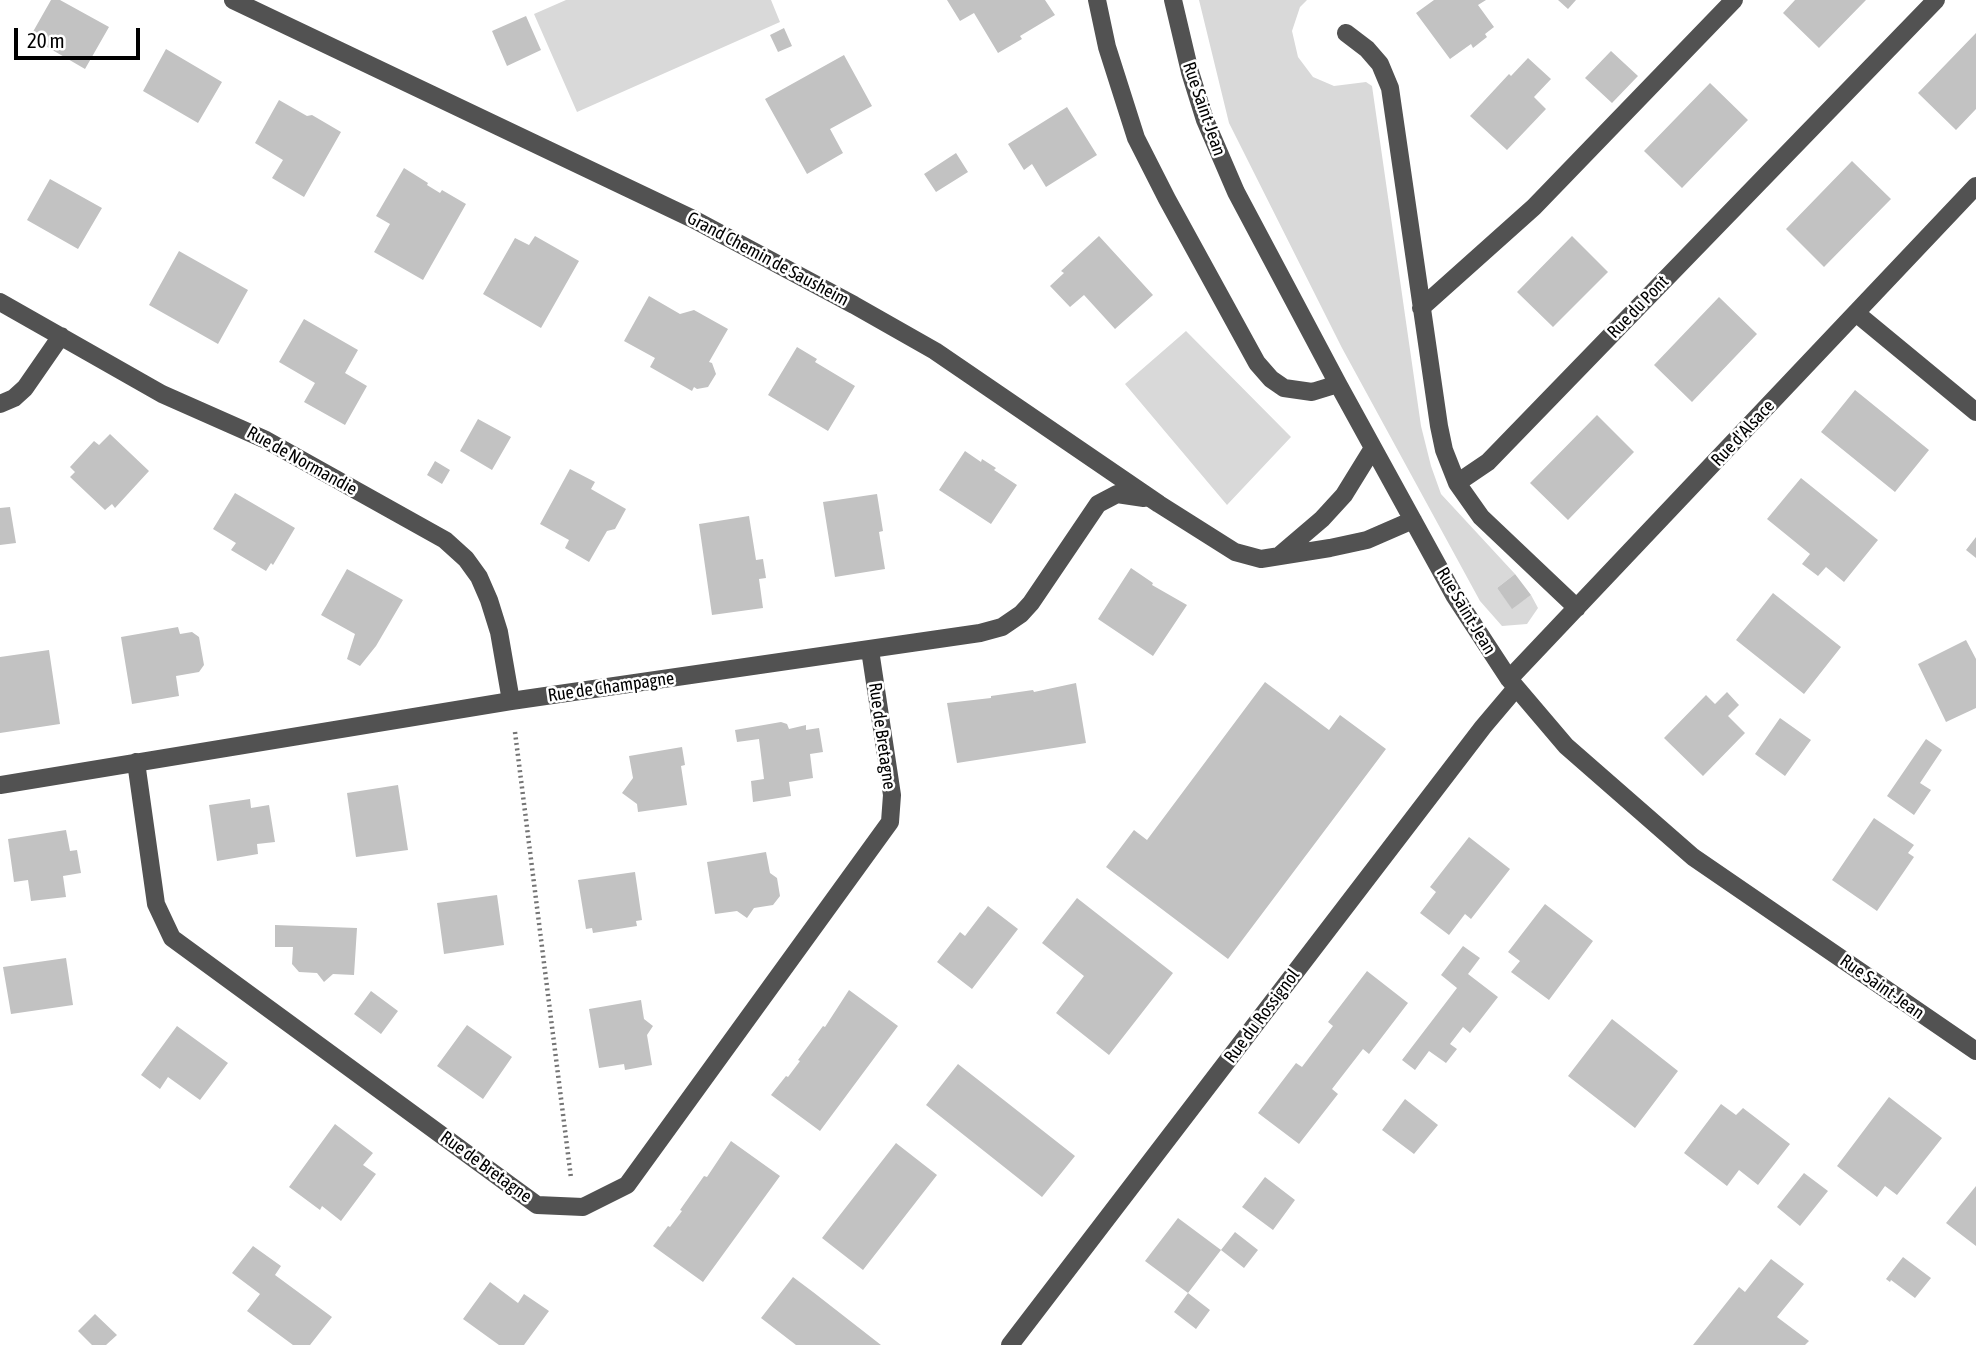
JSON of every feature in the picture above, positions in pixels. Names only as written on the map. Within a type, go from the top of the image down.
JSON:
[{"type":"street","name":"Grand Chemin de Sausheim","points":[[233,0],[681,213],[769,258],[935,351],[1159,504],[1235,552],[1261,559],[1276,558],[1367,540],[1413,520]]},
{"type":"street","points":[[1097,0],[1107,47],[1136,138],[1256,363],[1284,388],[1312,392],[1338,384]]},
{"type":"street","name":"Rue Saint-Jean","points":[[1172,0],[1189,72],[1205,120],[1236,192],[1454,595],[1512,683],[1566,746],[1693,857],[1976,1051]]},
{"type":"street","points":[[1422,308],[1534,207],[1734,0]]},
{"type":"street","name":"Rue du Pont","points":[[1457,483],[1488,462],[1936,0]]},
{"type":"street","points":[[1346,33],[1367,49],[1380,64],[1390,88],[1439,426],[1444,450],[1457,483],[1481,517],[1577,608]]},
{"type":"street","name":"Rue d'Alsace","points":[[1512,683],[1577,608],[1976,186]]},
{"type":"street","name":"Rue de Normandie","points":[[0,302],[162,394],[265,440],[446,540],[466,559],[479,577],[489,600],[499,632],[511,701]]},
{"type":"street","points":[[1856,313],[1976,412]]},
{"type":"street","points":[[0,404],[14,398],[25,388],[61,336]]},
{"type":"street","points":[[1276,558],[1300,541],[1322,519],[1358,475],[1373,448]]},
{"type":"street","name":"Rue de Champagne","points":[[0,785],[511,701],[980,633],[1002,627],[1021,614],[1098,504],[1107,497],[1127,494],[1159,504]]},
{"type":"street","name":"Rue de Bretagne","points":[[136,762],[156,904],[172,938],[537,1205],[583,1207],[627,1185],[890,821],[891,794],[870,650]]},
{"type":"street","name":"Rue du Rossignol","points":[[1010,1345],[1483,727],[1512,683]]},
{"type":"path","points":[[511,701],[575,1207]]},
{"type":"shaded area","points":[[566,0],[771,0],[780,22],[577,112],[534,14]]},
{"type":"shaded area","points":[[1199,0],[1307,0],[1300,7],[1292,31],[1298,57],[1313,77],[1334,86],[1366,82],[1372,86],[1421,426],[1431,466],[1441,494],[1515,574],[1497,588],[1512,608],[1531,595],[1538,608],[1527,624],[1502,626],[1480,601],[1342,348],[1229,123]]},
{"type":"shaded area","points":[[1186,331],[1291,437],[1227,505],[1125,384]]},
{"type":"building","points":[[51,0],[60,0],[109,27],[85,69],[30,37]]},
{"type":"building","points":[[947,0],[1045,0],[1055,15],[998,53],[974,13],[960,21]]},
{"type":"building","points":[[1434,0],[1486,0],[1478,5],[1494,27],[1485,34],[1487,37],[1473,48],[1471,44],[1450,59],[1416,13]]},
{"type":"building","points":[[1558,0],[1576,0],[1568,9]]},
{"type":"building","points":[[1795,0],[1866,0],[1819,48],[1783,13]]},
{"type":"building","points":[[526,16],[541,50],[507,66],[492,31]]},
{"type":"building","points":[[784,28],[792,46],[778,52],[770,35]]},
{"type":"building","points":[[1976,33],[1976,109],[1956,130],[1918,93]]},
{"type":"building","points":[[166,49],[222,82],[198,123],[143,91]]},
{"type":"building","points":[[1611,51],[1638,76],[1612,103],[1585,78]]},
{"type":"building","points":[[844,55],[872,106],[830,129],[843,153],[807,174],[765,99]]},
{"type":"building","points":[[1528,58],[1551,79],[1534,97],[1546,109],[1507,150],[1470,116],[1509,74],[1511,76]]},
{"type":"building","points":[[1710,83],[1748,120],[1682,188],[1644,151]]},
{"type":"building","points":[[279,100],[341,132],[304,197],[272,178],[283,160],[255,143]]},
{"type":"building","points":[[1067,107],[1097,155],[1046,187],[1032,164],[1024,170],[1008,144]]},
{"type":"building","points":[[956,153],[968,172],[936,192],[924,174]]},
{"type":"building","points":[[1852,161],[1891,199],[1824,267],[1786,229]]},
{"type":"building","points":[[404,168],[440,193],[442,190],[466,204],[423,280],[374,252],[390,224],[376,216]]},
{"type":"building","points":[[50,179],[102,208],[78,249],[27,220]]},
{"type":"building","points":[[535,236],[579,261],[541,328],[483,294],[515,238],[529,245]]},
{"type":"building","points":[[1099,236],[1153,295],[1115,329],[1084,295],[1070,307],[1050,286],[1064,273],[1061,271]]},
{"type":"building","points":[[1572,236],[1608,272],[1553,327],[1517,292]]},
{"type":"building","points":[[179,251],[248,290],[218,344],[149,305]]},
{"type":"building","points":[[649,296],[680,314],[694,310],[728,329],[709,362],[716,374],[708,387],[694,387],[692,391],[650,367],[655,358],[624,341]]},
{"type":"building","points":[[1719,297],[1757,334],[1692,402],[1654,365]]},
{"type":"building","points":[[304,319],[358,350],[345,373],[367,386],[345,425],[304,402],[315,383],[279,362]]},
{"type":"building","points":[[797,347],[817,359],[815,362],[855,386],[828,431],[768,395]]},
{"type":"building","points":[[1855,390],[1929,450],[1895,492],[1821,432]]},
{"type":"building","points":[[1597,415],[1634,452],[1568,520],[1530,483]]},
{"type":"building","points":[[478,419],[511,437],[492,470],[460,451]]},
{"type":"building","points":[[110,434],[149,471],[115,508],[112,504],[105,510],[70,477],[75,472],[70,467],[94,441],[99,445]]},
{"type":"building","points":[[965,451],[996,468],[994,470],[1017,485],[991,524],[939,490]]},
{"type":"building","points":[[435,461],[450,470],[442,484],[427,475]]},
{"type":"building","points":[[570,469],[595,482],[591,489],[626,509],[615,529],[607,531],[589,562],[565,548],[569,540],[540,524]]},
{"type":"building","points":[[1801,478],[1878,540],[1844,582],[1826,567],[1818,576],[1802,564],[1810,554],[1767,519]]},
{"type":"building","points":[[235,493],[295,528],[273,565],[271,563],[266,571],[231,550],[236,543],[213,529]]},
{"type":"building","points":[[877,494],[885,569],[835,577],[823,502]]},
{"type":"building","points":[[10,507],[16,543],[0,545],[0,508]]},
{"type":"building","points":[[749,516],[756,560],[763,559],[766,578],[759,579],[763,608],[712,615],[699,524]]},
{"type":"building","points":[[1976,537],[1976,558],[1966,550]]},
{"type":"building","points":[[1131,568],[1153,583],[1152,585],[1187,605],[1153,656],[1098,619]]},
{"type":"building","points":[[347,569],[403,600],[376,646],[360,666],[347,659],[355,634],[321,615]]},
{"type":"building","points":[[1515,574],[1531,595],[1512,609],[1497,588]]},
{"type":"building","points":[[1773,593],[1841,647],[1804,694],[1736,640]]},
{"type":"building","points":[[178,627],[180,634],[192,632],[199,637],[204,665],[199,672],[176,676],[179,696],[132,704],[121,637]]},
{"type":"building","points":[[1966,640],[1976,659],[1976,708],[1946,722],[1918,664]]},
{"type":"building","points":[[49,650],[60,724],[0,733],[0,657]]},
{"type":"building","points":[[1265,682],[1329,730],[1340,715],[1386,749],[1228,959],[1106,867],[1134,830],[1147,840]]},
{"type":"building","points":[[1076,683],[1086,743],[957,763],[947,703],[1033,690],[1034,692]]},
{"type":"building","points":[[1727,692],[1739,705],[1728,716],[1745,733],[1703,776],[1664,738],[1706,695],[1715,704]]},
{"type":"building","points":[[1780,718],[1811,740],[1785,776],[1755,754]]},
{"type":"building","points":[[781,722],[787,724],[789,729],[806,725],[806,730],[819,728],[823,752],[810,754],[813,778],[789,782],[791,796],[753,802],[751,781],[764,779],[759,739],[737,742],[735,730]]},
{"type":"building","points":[[1926,739],[1942,750],[1920,783],[1931,790],[1914,815],[1887,796]]},
{"type":"building","points":[[682,747],[685,765],[681,766],[687,805],[638,812],[637,804],[622,793],[633,778],[629,756]]},
{"type":"building","points":[[398,785],[408,850],[356,857],[347,793]]},
{"type":"building","points":[[250,799],[251,808],[269,805],[275,842],[257,844],[258,854],[217,861],[209,805]]},
{"type":"building","points":[[1874,818],[1914,845],[1908,853],[1914,857],[1877,911],[1832,880]]},
{"type":"building","points":[[66,830],[70,851],[77,850],[81,873],[63,876],[66,897],[31,901],[28,880],[14,882],[8,839]]},
{"type":"building","points":[[1469,837],[1510,869],[1471,919],[1465,914],[1449,935],[1420,913],[1436,892],[1430,887]]},
{"type":"building","points":[[766,852],[770,873],[777,878],[780,896],[773,905],[754,908],[747,918],[737,911],[715,914],[707,862]]},
{"type":"building","points":[[635,872],[642,920],[636,921],[637,926],[593,933],[592,928],[586,929],[578,880]]},
{"type":"building","points":[[497,895],[504,945],[444,954],[437,903]]},
{"type":"building","points":[[1077,898],[1173,973],[1109,1055],[1056,1013],[1084,976],[1042,943]]},
{"type":"building","points":[[1545,904],[1593,941],[1549,1000],[1511,972],[1520,961],[1508,952]]},
{"type":"building","points":[[988,906],[1018,929],[972,989],[937,962],[960,932],[965,936]]},
{"type":"building","points":[[275,925],[357,928],[354,975],[333,974],[324,982],[317,973],[299,972],[292,964],[293,947],[275,947]]},
{"type":"building","points":[[1463,946],[1480,958],[1468,974],[1498,997],[1470,1033],[1463,1027],[1450,1044],[1457,1049],[1446,1063],[1429,1051],[1415,1070],[1402,1060],[1457,988],[1441,975]]},
{"type":"building","points":[[66,958],[73,1005],[11,1014],[3,967]]},
{"type":"building","points":[[1367,971],[1408,1003],[1369,1054],[1363,1049],[1332,1089],[1338,1094],[1299,1144],[1258,1113],[1296,1063],[1302,1067],[1333,1026],[1328,1022]]},
{"type":"building","points":[[849,990],[898,1026],[820,1131],[771,1095],[800,1061],[798,1060],[823,1026],[825,1027]]},
{"type":"building","points":[[371,991],[398,1011],[381,1034],[354,1014]]},
{"type":"building","points":[[641,1000],[644,1019],[653,1026],[647,1035],[652,1065],[625,1070],[624,1064],[599,1068],[589,1009]]},
{"type":"building","points":[[1612,1019],[1678,1071],[1635,1128],[1568,1076]]},
{"type":"building","points":[[467,1025],[512,1057],[483,1099],[437,1066]]},
{"type":"building","points":[[177,1026],[228,1063],[200,1100],[168,1077],[160,1089],[141,1075]]},
{"type":"building","points":[[958,1064],[1075,1156],[1042,1197],[926,1105]]},
{"type":"building","points":[[1889,1097],[1942,1138],[1897,1195],[1885,1186],[1877,1197],[1837,1166]]},
{"type":"building","points":[[1405,1099],[1438,1125],[1414,1154],[1382,1130]]},
{"type":"building","points":[[1721,1104],[1736,1115],[1743,1108],[1790,1144],[1758,1185],[1739,1170],[1727,1186],[1684,1153]]},
{"type":"building","points":[[335,1124],[373,1153],[363,1165],[376,1174],[341,1221],[322,1206],[320,1210],[289,1187]]},
{"type":"building","points":[[731,1141],[780,1176],[703,1282],[653,1246],[682,1211],[680,1210]]},
{"type":"building","points":[[896,1143],[937,1175],[863,1270],[822,1238]]},
{"type":"building","points":[[1804,1173],[1828,1191],[1800,1226],[1777,1207]]},
{"type":"building","points":[[1265,1177],[1295,1200],[1273,1230],[1242,1207]]},
{"type":"building","points":[[1976,1186],[1976,1246],[1946,1223]]},
{"type":"building","points":[[1178,1218],[1221,1250],[1188,1293],[1145,1261]]},
{"type":"building","points":[[1235,1232],[1258,1250],[1244,1268],[1221,1250]]},
{"type":"building","points":[[253,1246],[281,1266],[275,1275],[332,1317],[310,1345],[293,1345],[247,1311],[260,1294],[232,1273]]},
{"type":"building","points":[[1903,1257],[1931,1278],[1915,1298],[1886,1279]]},
{"type":"building","points":[[1771,1259],[1804,1284],[1777,1317],[1809,1341],[1805,1345],[1693,1345],[1739,1287],[1745,1292]]},
{"type":"building","points":[[793,1277],[881,1345],[796,1345],[761,1318]]},
{"type":"building","points":[[490,1282],[518,1303],[524,1294],[549,1311],[524,1345],[499,1345],[463,1319]]},
{"type":"building","points":[[1188,1293],[1210,1310],[1196,1329],[1174,1312]]},
{"type":"building","points":[[95,1314],[117,1335],[106,1345],[92,1345],[78,1331]]}]
